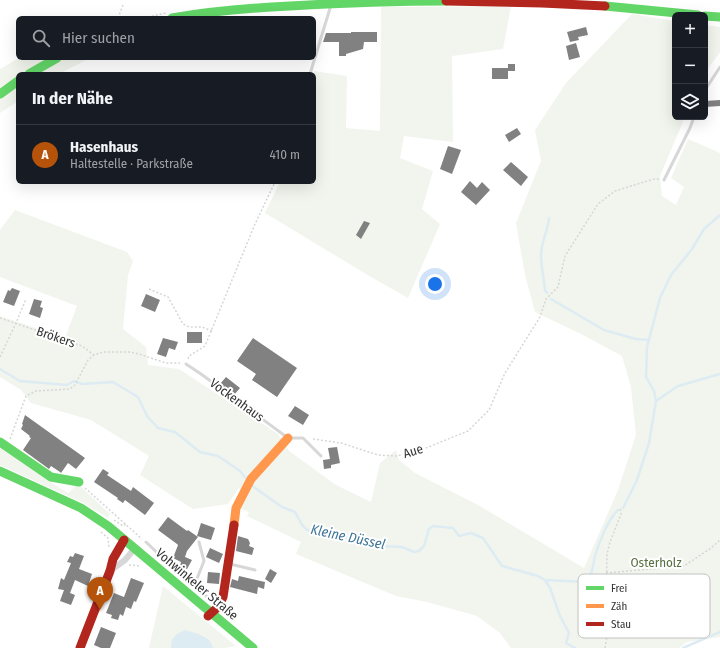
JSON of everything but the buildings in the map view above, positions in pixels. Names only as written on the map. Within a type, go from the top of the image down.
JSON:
[{"type":"main road","points":[[188,16],[245,9],[332,3],[421,1],[519,2],[630,8],[672,12]]},
{"type":"main road","points":[[708,16],[720,17]]},
{"type":"main road","points":[[32,72],[54,60]]},
{"type":"main road","points":[[0,94],[16,82]]},
{"type":"main road","points":[[209,615],[218,606],[223,597],[236,508],[251,479],[288,438]]},
{"type":"main road","points":[[3,444],[51,477],[79,482]]},
{"type":"main road","name":"Vohwinkeler Straße","points":[[0,471],[82,508],[108,526],[135,548],[209,615],[253,648]]},
{"type":"main road","points":[[80,648],[110,571],[113,559],[124,540]]},
{"type":"street","points":[[110,571],[125,560],[135,548]]},
{"type":"lane","points":[[316,55],[332,3]]},
{"type":"lane","points":[[311,72],[314,60]]},
{"type":"lane","points":[[708,85],[720,67]]},
{"type":"lane","points":[[664,180],[693,120]]},
{"type":"lane","name":"Vockenhaus","points":[[186,364],[288,438]]},
{"type":"lane","points":[[288,438],[303,438],[321,456]]},
{"type":"lane","name":"Vohwinkeler Straße","points":[[146,542],[218,606]]},
{"type":"lane","name":"Vohwinkeler Straße","points":[[194,586],[204,561],[199,542]]},
{"type":"lane","points":[[228,564],[255,570]]},
{"type":"path","points":[[119,16],[124,5]]},
{"type":"path","name":"Aue","points":[[303,438],[341,443],[378,455],[396,456],[416,452],[468,431],[489,410],[505,373],[540,317],[546,299],[558,287],[565,256],[598,204],[615,191],[654,179],[664,180]]},
{"type":"path","points":[[3,444],[26,396],[36,391],[70,389],[75,385],[88,360],[94,355],[103,352],[130,352],[166,363],[178,362],[186,364],[189,356],[205,346],[274,184]]},
{"type":"path","points":[[149,289],[168,297],[184,324],[189,327],[202,328],[212,331]]},
{"type":"path","points":[[0,358],[26,299]]},
{"type":"path","name":"Brökers","points":[[0,318],[16,322],[82,346],[94,355]]},
{"type":"path","points":[[79,482],[146,542]]},
{"type":"path","points":[[620,507],[621,514],[607,554],[606,573],[684,566],[711,548],[720,540]]},
{"type":"path","points":[[98,529],[108,538],[108,557],[113,559]]},
{"type":"path","points":[[125,560],[129,565],[143,566]]},
{"type":"path","points":[[605,648],[607,638]]},
{"type":"green space","points":[[511,6],[503,49],[452,56],[453,142],[404,136],[400,158],[433,171],[422,209],[440,224],[408,298],[265,213],[279,184],[316,184],[316,72],[314,71],[347,76],[346,128],[380,131],[381,7]]},
{"type":"green space","name":"Osterholz","points":[[632,14],[672,21],[672,120],[684,120],[660,176],[662,196],[676,205],[684,187],[671,178],[688,139],[720,153],[720,637],[687,642],[679,648],[511,648],[500,633],[477,616],[427,602],[396,596],[296,554],[301,542],[247,516],[249,512],[239,508],[245,492],[239,488],[228,504],[193,509],[140,475],[149,456],[91,420],[31,403],[21,390],[0,377],[0,316],[65,338],[77,306],[0,277],[0,230],[15,210],[127,252],[133,261],[128,275],[123,329],[146,347],[148,365],[179,369],[278,434],[289,451],[336,485],[371,502],[380,463],[396,450],[399,460],[415,473],[478,505],[584,568],[618,490],[636,435],[631,387],[622,356],[535,312],[525,275],[516,223],[541,161],[535,130],[566,83]]},
{"type":"green space","points":[[708,25],[720,27],[720,52],[708,69]]},
{"type":"green space","points":[[16,60],[86,60],[63,72],[16,72],[16,102],[0,113],[0,69]]},
{"type":"green space","points":[[0,445],[68,493],[78,484],[110,514],[108,518],[83,503],[0,465]]},
{"type":"green space","points":[[163,586],[236,646],[225,648],[149,648]]},
{"type":"shaded area","points":[[185,630],[206,638],[212,644],[213,648],[171,648],[172,641],[175,636]]},
{"type":"waterway","points":[[623,508],[637,480],[649,443],[656,401],[654,391],[646,377],[647,347],[660,298],[671,275],[692,249],[704,229],[720,215]]},
{"type":"waterway","points":[[547,293],[545,290],[541,255],[549,218]]},
{"type":"waterway","points":[[551,299],[604,330],[636,339],[649,340]]},
{"type":"waterway","name":"Kleine Düssel","points":[[0,369],[20,381],[67,385],[74,381],[82,384],[113,382],[138,397],[147,416],[158,428],[175,432],[200,452],[218,456],[240,471],[248,481]]},
{"type":"waterway","points":[[656,401],[678,386],[720,374]]},
{"type":"waterway","name":"Kleine Düssel","points":[[251,485],[282,507],[295,512],[307,530],[317,530],[336,536],[370,542],[382,546],[402,547],[414,552],[419,551],[424,546],[429,529],[433,526],[453,528],[459,536],[471,533],[483,538],[502,566],[538,576],[545,580],[550,588],[560,616],[569,633],[566,643],[575,648]]},
{"type":"waterway","points":[[590,574],[595,556],[604,532],[614,514],[618,510]]},
{"type":"waterway","points":[[545,580],[578,582]]},
{"type":"waterway","points":[[710,636],[720,632]]},
{"type":"waterway","points":[[683,648],[706,638]]},
{"type":"traffic: fast","points":[[187,16],[275,7],[368,2],[446,1]]},
{"type":"traffic: fast","points":[[605,6],[672,12]]},
{"type":"traffic: fast","points":[[708,16],[720,17]]},
{"type":"traffic: fast","points":[[32,72],[54,60]]},
{"type":"traffic: fast","points":[[0,94],[16,82]]},
{"type":"traffic: fast","points":[[0,442],[51,477],[79,482]]},
{"type":"traffic: fast","points":[[0,471],[81,508],[108,526],[253,648]]},
{"type":"traffic: slow","points":[[234,525],[236,508],[251,479],[288,438]]},
{"type":"traffic: jam","points":[[446,1],[605,6]]},
{"type":"traffic: jam","points":[[208,616],[219,606],[223,597],[234,525]]},
{"type":"traffic: jam","points":[[80,648],[110,571],[113,559],[124,540]]},
{"type":"place","name":"Hasenhaus","points":[[100,610]]}]
